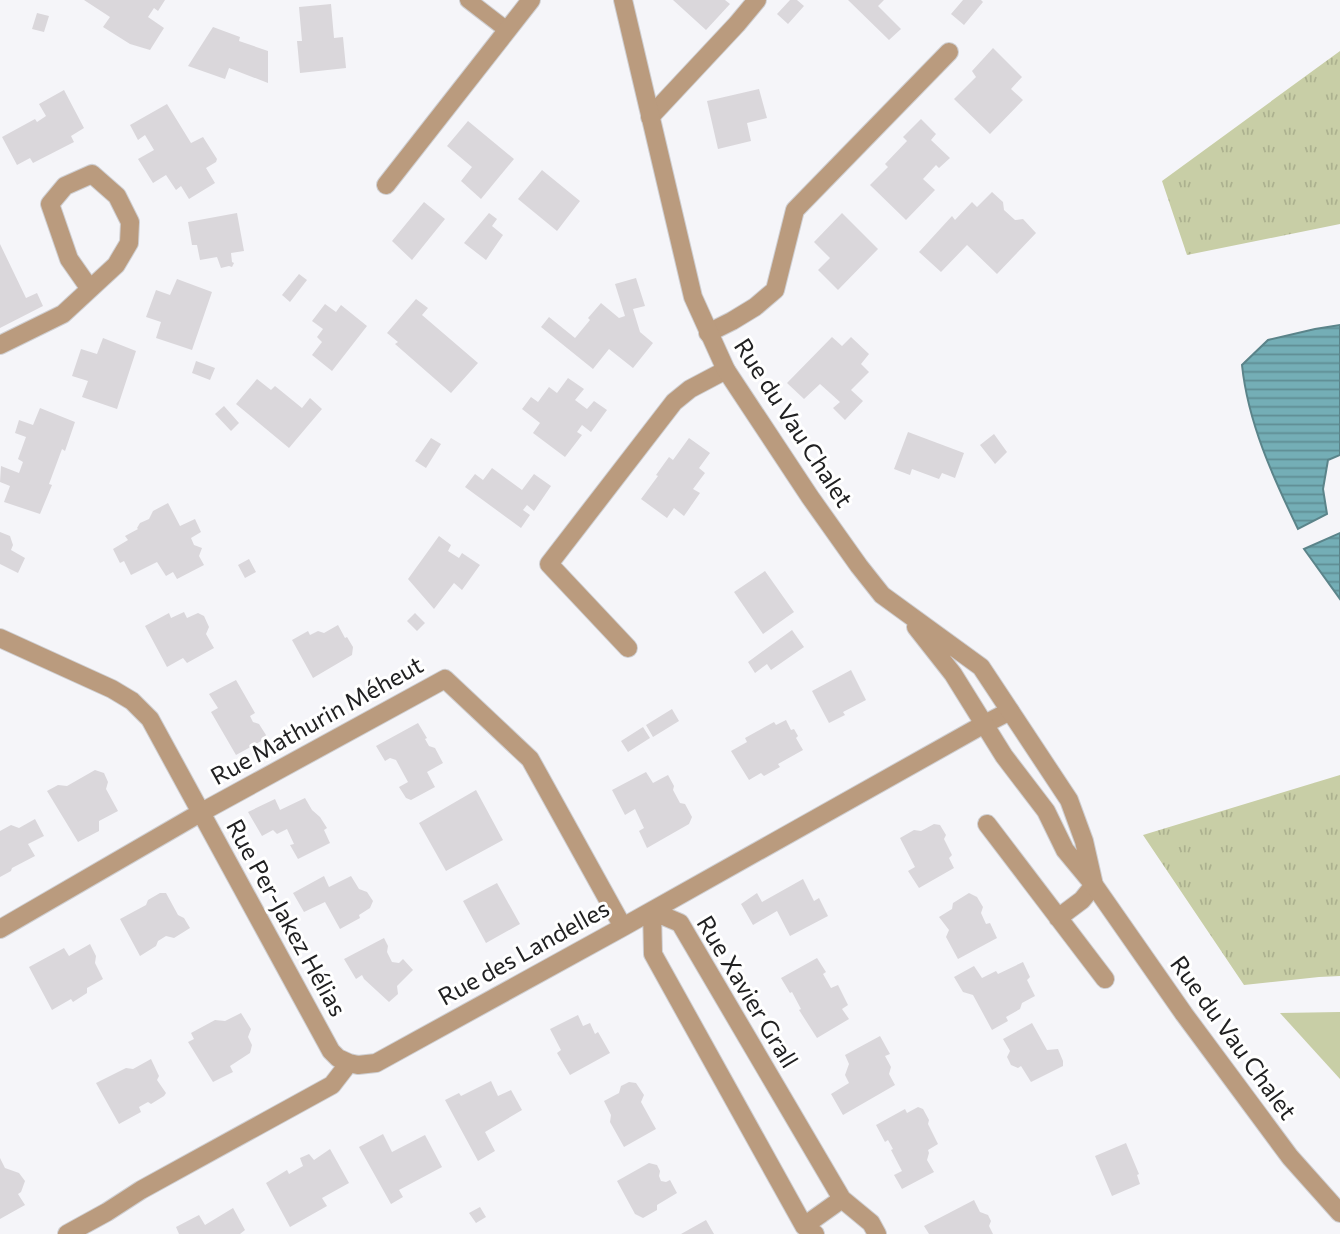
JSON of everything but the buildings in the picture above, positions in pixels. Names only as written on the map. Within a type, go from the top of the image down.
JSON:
[{"type":"street","points":[[386,185],[531,0]]},
{"type":"street","name":"Rue du Vau Chalet","points":[[623,0],[693,297],[726,370],[810,497],[882,595],[981,667],[1069,800],[1084,841],[1094,885]]},
{"type":"street","points":[[650,117],[757,0]]},
{"type":"street","points":[[708,333],[755,307],[775,290],[795,210],[949,52]]},
{"type":"street","points":[[0,345],[63,314],[116,265],[129,243],[130,222],[117,196],[92,174],[65,186],[50,204],[69,259],[90,289]]},
{"type":"street","points":[[628,648],[549,564],[674,402],[697,385],[726,370]]},
{"type":"street","name":"Rue du Vau Chalet","points":[[903,611],[953,674],[1004,756],[1046,811],[1065,850],[1094,885],[1184,1014],[1282,1147],[1340,1213]]},
{"type":"street","name":"Rue Per-Jakez Hélias","points":[[0,638],[112,689],[132,701],[150,719],[331,1051],[349,1063]]},
{"type":"street","name":"Rue Mathurin Méheut","points":[[200,813],[445,680],[530,759],[623,927]]},
{"type":"street","name":"Rue des Landelles","points":[[349,1063],[376,1063],[1010,711]]},
{"type":"street","points":[[0,929],[200,813]]},
{"type":"street","points":[[987,824],[1105,979]]},
{"type":"street","points":[[1058,918],[1082,900],[1094,885]]},
{"type":"street","points":[[652,911],[653,954],[809,1230],[842,1199]]},
{"type":"street","name":"Rue Xavier Grall","points":[[652,911],[680,923],[842,1199],[871,1223],[877,1234]]},
{"type":"street","points":[[67,1234],[141,1190],[325,1089],[349,1063]]},
{"type":"lane","points":[[468,0],[507,30]]},
{"type":"green space","points":[[1340,51],[1340,224],[1187,255],[1162,181]]},
{"type":"green space","points":[[1340,775],[1340,976],[1244,985],[1143,835]]},
{"type":"green space","points":[[1340,1012],[1340,1079],[1280,1013]]},
{"type":"water","points":[[1340,325],[1340,455],[1328,460],[1323,489],[1327,514],[1298,529],[1256,429],[1242,365],[1268,340]]},
{"type":"water","points":[[1340,533],[1340,599],[1304,549]]}]
